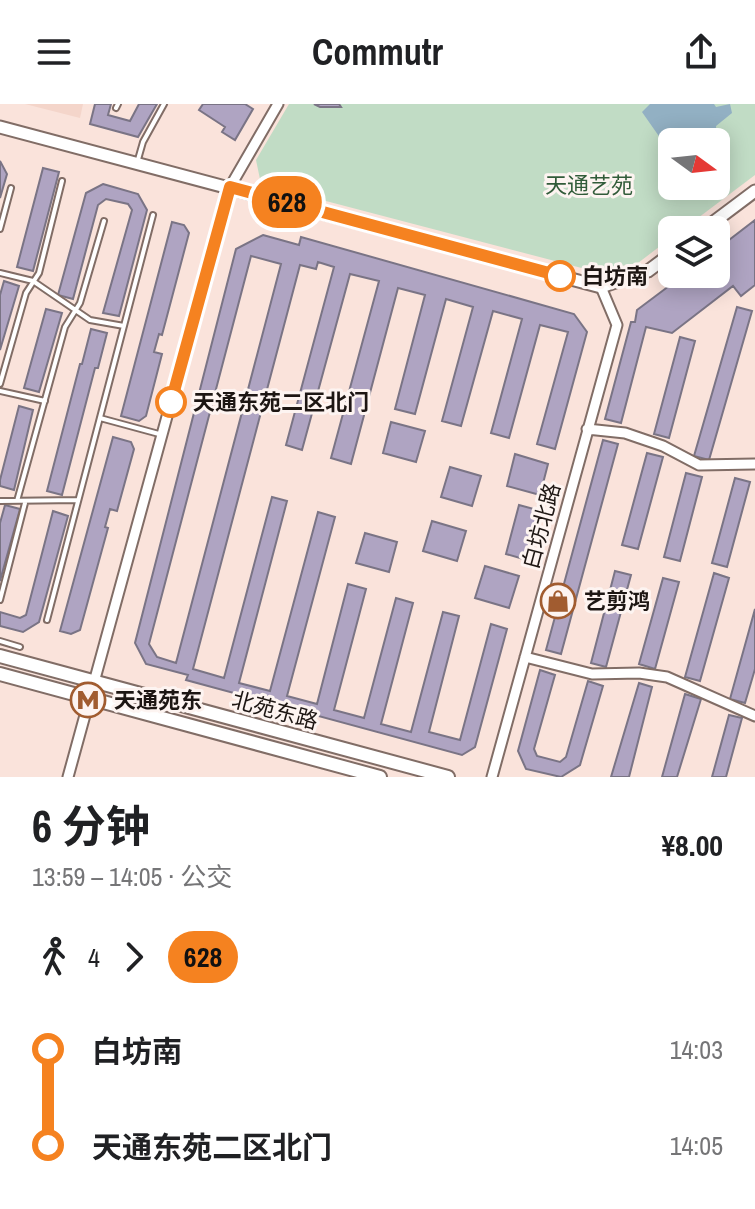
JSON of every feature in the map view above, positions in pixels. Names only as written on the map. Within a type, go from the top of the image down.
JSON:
[{"type":"main road","name":"北苑东路","points":[[0,656],[448,777]]},
{"type":"main road","name":"北苑东路","points":[[0,674],[380,777]]},
{"type":"street","points":[[68,777],[230,187],[278,104]]},
{"type":"street","points":[[0,127],[601,287],[648,271],[658,264]]},
{"type":"street","points":[[722,216],[755,191]]},
{"type":"street","name":"白坊北路","points":[[492,777],[617,325],[601,287]]},
{"type":"street","points":[[587,429],[625,433],[663,446],[699,465],[755,464]]},
{"type":"street","points":[[525,657],[592,674],[639,673],[667,677],[755,716]]},
{"type":"lane","points":[[137,163],[143,142],[164,104]]},
{"type":"lane","points":[[0,384],[26,293],[39,273],[62,181]]},
{"type":"lane","points":[[0,229],[11,188]]},
{"type":"lane","points":[[47,620],[153,215]]},
{"type":"lane","points":[[17,501],[65,327],[80,303],[104,221]]},
{"type":"lane","points":[[0,273],[33,281],[90,320],[124,326]]},
{"type":"lane","points":[[0,391],[45,401]]},
{"type":"lane","points":[[100,418],[163,435]]},
{"type":"lane","points":[[0,501],[78,500]]},
{"type":"lane","points":[[0,600],[25,503]]},
{"type":"lane","points":[[0,641],[20,647]]},
{"type":"shaded area","points":[[25,104],[83,104],[80,118]]},
{"type":"green space","name":"天通艺苑","points":[[289,104],[755,104],[755,175],[730,194],[730,128],[658,128],[658,200],[722,200],[701,216],[658,216],[658,248],[638,263],[593,271],[261,184],[256,160]]},
{"type":"water","points":[[650,104],[714,104],[716,107],[730,104],[732,113],[716,128],[658,128],[658,135],[642,112]]},
{"type":"building","points":[[95,104],[111,104],[108,115],[130,121],[139,104],[157,104],[138,137],[90,124]]},
{"type":"building","points":[[203,104],[245,104],[253,109],[235,140],[222,132],[225,127],[199,110]]},
{"type":"building","points":[[314,104],[339,104],[341,107],[320,107]]},
{"type":"building","points":[[0,161],[7,174],[0,198]]},
{"type":"building","points":[[43,168],[59,172],[33,271],[17,267]]},
{"type":"building","points":[[103,184],[138,194],[147,210],[119,316],[103,313],[132,210],[128,204],[106,199],[98,205],[73,299],[58,295],[86,193]]},
{"type":"building","points":[[755,220],[755,285],[741,296],[733,286],[672,333],[646,327],[621,423],[605,419],[637,310],[666,288],[730,288],[730,239]]},
{"type":"building","points":[[172,222],[184,225],[189,233],[162,335],[159,334],[154,352],[162,354],[146,416],[139,421],[121,416]]},
{"type":"building","points":[[263,235],[299,245],[301,237],[574,314],[587,332],[555,449],[537,444],[568,332],[540,325],[509,438],[491,433],[522,319],[493,311],[461,426],[442,421],[473,307],[446,299],[415,414],[395,409],[425,295],[398,288],[351,464],[331,458],[379,281],[350,274],[302,450],[286,445],[334,267],[318,262],[316,269],[300,265],[193,669],[224,678],[272,497],[287,501],[239,683],[270,691],[318,512],[335,517],[287,696],[317,704],[348,584],[366,589],[334,710],[364,718],[396,598],[413,603],[381,724],[411,732],[443,612],[459,616],[429,732],[460,740],[491,624],[507,629],[475,747],[462,755],[186,680],[188,675],[146,664],[135,643],[236,249]],"holes":[[[251,256],[281,264],[176,663],[157,657],[149,644]]]},
{"type":"building","points":[[4,281],[19,286],[0,350],[0,295]]},
{"type":"building","points":[[737,307],[752,311],[709,460],[694,456]]},
{"type":"building","points":[[46,309],[62,313],[39,392],[24,388]]},
{"type":"building","points":[[91,329],[107,333],[62,495],[47,491]]},
{"type":"building","points":[[680,337],[695,341],[669,438],[654,434]]},
{"type":"building","points":[[19,406],[33,410],[14,490],[0,486],[0,480]]},
{"type":"building","points":[[391,422],[425,431],[416,462],[383,453]]},
{"type":"building","points":[[113,437],[131,442],[134,449],[117,511],[110,509],[105,527],[108,528],[80,630],[71,634],[60,631]]},
{"type":"building","points":[[603,440],[618,444],[561,654],[546,650]]},
{"type":"building","points":[[647,453],[663,457],[638,549],[622,545]]},
{"type":"building","points":[[515,454],[548,464],[540,495],[507,486]]},
{"type":"building","points":[[450,467],[481,476],[472,506],[441,497]]},
{"type":"building","points":[[686,473],[702,477],[680,561],[664,557]]},
{"type":"building","points":[[735,478],[750,482],[727,567],[712,563]]},
{"type":"building","points":[[5,505],[20,509],[0,581],[0,523]]},
{"type":"building","points":[[519,505],[541,511],[539,536],[527,560],[506,554]]},
{"type":"building","points":[[53,511],[68,516],[39,622],[23,632],[0,626],[0,612],[20,618],[26,615]]},
{"type":"building","points":[[432,521],[466,531],[457,561],[423,551]]},
{"type":"building","points":[[365,533],[397,542],[389,572],[356,563]]},
{"type":"building","points":[[485,566],[519,576],[509,608],[475,598]]},
{"type":"building","points":[[615,571],[631,575],[606,667],[591,663]]},
{"type":"building","points":[[714,573],[729,578],[700,681],[685,677]]},
{"type":"building","points":[[663,578],[679,582],[655,669],[639,664]]},
{"type":"building","points":[[755,609],[755,669],[745,703],[730,699]]},
{"type":"building","points":[[540,670],[555,675],[534,749],[537,756],[560,762],[566,757],[588,681],[603,686],[580,765],[561,777],[526,769],[518,751]]},
{"type":"building","points":[[639,683],[652,687],[629,777],[611,777]]},
{"type":"building","points":[[685,694],[701,699],[677,777],[662,777]]},
{"type":"building","points":[[729,715],[742,718],[726,777],[712,777]]},
{"type":"bus line","name":"628","points":[[171,402],[230,187],[560,276]]},
{"type":"place","name":"白坊南","points":[[560,276]]},
{"type":"place","name":"天通东苑二区北门","points":[[171,402]]},
{"type":"place","name":"艺剪鸿","points":[[558,601]]},
{"type":"place","name":"天通苑东","points":[[88,700]]}]
